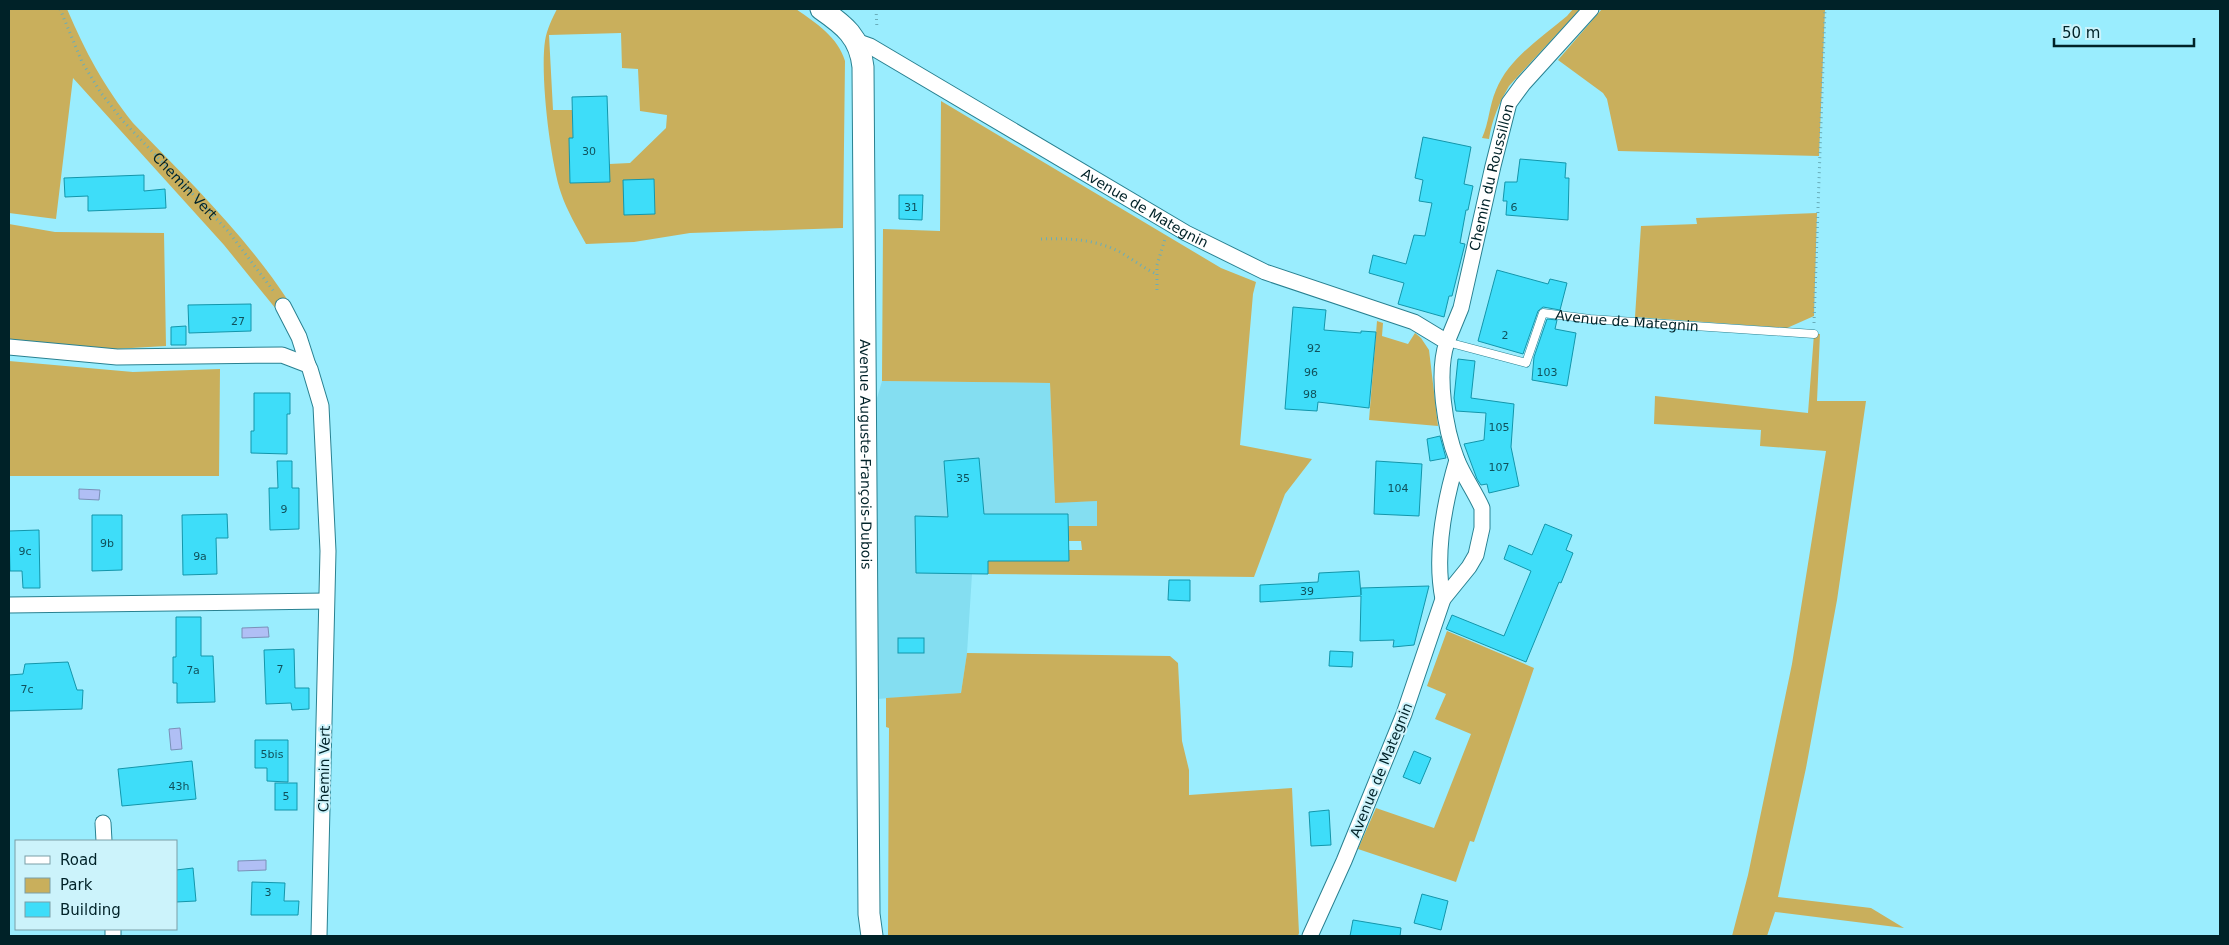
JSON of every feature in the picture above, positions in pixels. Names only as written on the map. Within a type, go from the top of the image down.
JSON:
[{"type":"main road","name":"Avenue Auguste-François-Dubois","points":[[831,12],[856,41],[861,53],[863,66],[869,914],[872,936]]},
{"type":"main road","name":"Avenue Auguste-François-Dubois","points":[[864,936],[869,914]]},
{"type":"street","name":"Chemin du Roussillon","points":[[1447,342],[1461,308],[1509,103],[1522,84],[1590,9]]},
{"type":"street","name":"Avenue de Mategnin","points":[[856,41],[870,46],[1170,224],[1265,272],[1414,322],[1447,342],[1442,363],[1443,401],[1457,460],[1482,508],[1482,528],[1476,555],[1470,567],[1443,599],[1404,714],[1348,852],[1310,936]]},
{"type":"street","name":"Chemin Vert","points":[[283,306],[299,337],[314,378],[321,406],[328,551],[319,936]]},
{"type":"street","points":[[9,347],[117,357],[282,355],[308,365]]},
{"type":"street","name":"Avenue de Mategnin","points":[[1443,599],[1439,579],[1439,556],[1444,514],[1457,460]]},
{"type":"street","points":[[9,605],[326,601]]},
{"type":"street","points":[[103,823],[104,840]]},
{"type":"lane","name":"Avenue de Mategnin","points":[[1447,342],[1526,363],[1543,313],[1590,319],[1814,334]]},
{"type":"path","name":"Chemin Vert","points":[[60,9],[82,62],[101,93],[123,121],[228,231],[269,283],[283,306]]},
{"type":"path","points":[[876,9],[876,29]]},
{"type":"path","points":[[1814,334],[1825,9]]},
{"type":"path","points":[[1157,290],[1157,265],[1170,224]]},
{"type":"path","points":[[1040,239],[1072,238],[1095,242],[1119,252],[1156,274]]},
{"type":"shaded area","points":[[882,381],[1050,383],[1055,502],[1097,501],[1097,526],[1068,541],[1069,561],[989,561],[988,574],[972,574],[967,653],[961,693],[877,699],[875,405]]},
{"type":"shaded area","points":[[79,489],[100,490],[99,500],[79,499]]},
{"type":"shaded area","points":[[268,627],[269,637],[242,638],[242,628]]},
{"type":"shaded area","points":[[180,728],[182,749],[171,750],[169,729]]},
{"type":"shaded area","points":[[266,860],[266,870],[238,871],[238,861]]},
{"type":"green space","points":[[9,9],[67,9],[96,68],[122,109],[235,231],[289,302],[276,309],[224,245],[73,78],[56,219],[9,213]]},
{"type":"green space","points":[[557,9],[796,9],[811,20],[832,38],[842,52],[845,61],[843,228],[690,233],[634,242],[586,244],[569,213],[561,193],[550,139],[545,95],[544,56],[546,37]],"holes":[[[621,33],[622,68],[638,69],[640,111],[667,115],[666,128],[630,163],[609,164],[609,182],[570,183],[569,138],[573,138],[572,110],[553,110],[549,35]]]},
{"type":"green space","points":[[1573,9],[1580,9],[1509,86],[1496,112],[1489,139],[1482,138],[1496,90],[1509,68],[1517,58]]},
{"type":"green space","points":[[1602,9],[1825,9],[1819,156],[1618,151],[1607,99],[1603,93],[1558,60]]},
{"type":"green space","points":[[941,101],[1221,268],[1256,282],[1253,294],[1240,445],[1312,459],[1285,494],[1254,577],[988,574],[988,561],[1068,561],[1069,550],[1082,550],[1081,541],[1068,541],[1068,526],[1097,526],[1097,501],[1055,503],[1050,383],[882,381],[883,229],[940,231]]},
{"type":"green space","points":[[1817,213],[1814,316],[1787,328],[1635,317],[1641,226],[1697,224],[1696,218]]},
{"type":"green space","points":[[9,224],[55,232],[164,233],[166,346],[114,349],[9,340]]},
{"type":"green space","points":[[1377,321],[1383,323],[1382,336],[1408,344],[1415,333],[1429,350],[1438,426],[1369,420]]},
{"type":"green space","points":[[1814,334],[1820,334],[1817,401],[1866,401],[1837,600],[1806,768],[1778,897],[1871,908],[1904,928],[1775,912],[1767,936],[1732,936],[1748,875],[1792,664],[1826,451],[1760,446],[1761,430],[1654,424],[1655,396],[1808,413]]},
{"type":"green space","points":[[9,361],[133,372],[220,369],[219,476],[9,476]]},
{"type":"green space","points":[[1447,631],[1534,668],[1474,842],[1470,841],[1456,882],[1358,849],[1376,808],[1434,828],[1471,734],[1435,719],[1446,694],[1427,686]]},
{"type":"green space","points":[[967,653],[1170,656],[1178,663],[1182,741],[1189,770],[1189,795],[1292,788],[1298,936],[888,936],[889,728],[886,727],[886,698],[961,693]]},
{"type":"building","points":[[607,96],[610,182],[570,183],[569,138],[573,138],[572,97]]},
{"type":"building","points":[[1423,137],[1471,147],[1464,184],[1473,186],[1460,243],[1465,244],[1452,296],[1449,296],[1444,317],[1398,304],[1404,283],[1369,273],[1373,255],[1406,264],[1414,235],[1425,236],[1432,203],[1419,201],[1423,180],[1415,178]]},
{"type":"building","points":[[1520,159],[1566,163],[1565,178],[1569,178],[1568,220],[1506,215],[1507,201],[1503,201],[1505,182],[1517,182]]},
{"type":"building","points":[[144,175],[144,191],[165,189],[166,208],[88,211],[88,196],[65,197],[64,178]]},
{"type":"building","points":[[654,179],[655,214],[624,215],[623,180]]},
{"type":"building","points":[[899,195],[923,195],[922,220],[899,219]]},
{"type":"building","points":[[1497,270],[1548,284],[1550,279],[1567,283],[1560,310],[1543,307],[1538,311],[1523,354],[1478,341]]},
{"type":"building","points":[[251,304],[251,331],[189,333],[188,305]]},
{"type":"building","points":[[1293,307],[1326,310],[1324,330],[1361,333],[1361,331],[1376,332],[1369,408],[1318,402],[1317,411],[1285,409]]},
{"type":"building","points":[[1547,319],[1557,320],[1555,329],[1576,333],[1567,386],[1532,380],[1534,357]]},
{"type":"building","points":[[186,326],[186,345],[171,345],[171,327]]},
{"type":"building","points":[[1458,359],[1475,361],[1471,398],[1514,404],[1511,447],[1519,486],[1489,493],[1487,484],[1481,485],[1477,479],[1464,444],[1484,440],[1486,413],[1456,411],[1454,398]]},
{"type":"building","points":[[254,393],[290,393],[290,414],[287,414],[287,454],[251,453],[251,431],[254,431]]},
{"type":"building","points":[[1440,436],[1446,458],[1430,461],[1427,439]]},
{"type":"building","points":[[979,458],[984,514],[1068,514],[1069,561],[988,561],[988,574],[916,573],[915,516],[948,517],[944,461]]},
{"type":"building","points":[[277,461],[292,461],[292,488],[299,488],[299,529],[270,530],[269,488],[278,488]]},
{"type":"building","points":[[1376,461],[1422,464],[1419,516],[1374,514]]},
{"type":"building","points":[[227,514],[228,538],[216,538],[217,574],[183,575],[182,515]]},
{"type":"building","points":[[92,515],[122,515],[122,570],[92,571]]},
{"type":"building","points":[[1545,524],[1572,535],[1566,550],[1573,553],[1526,662],[1446,629],[1452,615],[1504,636],[1531,571],[1504,559],[1509,545],[1532,555]]},
{"type":"building","points":[[39,530],[40,588],[23,588],[22,571],[10,571],[9,531]]},
{"type":"building","points":[[1359,571],[1361,595],[1361,588],[1429,586],[1414,645],[1393,647],[1394,640],[1360,641],[1361,596],[1260,602],[1260,585],[1318,582],[1319,573]]},
{"type":"building","points":[[1169,580],[1190,580],[1190,601],[1168,600]]},
{"type":"building","points":[[176,617],[201,617],[201,656],[213,656],[215,702],[177,703],[177,683],[173,683],[173,657],[176,657]]},
{"type":"building","points":[[898,638],[924,638],[924,653],[898,653]]},
{"type":"building","points":[[294,649],[295,688],[309,688],[309,709],[292,710],[291,703],[266,704],[264,650]]},
{"type":"building","points":[[1330,651],[1353,652],[1352,667],[1329,666]]},
{"type":"building","points":[[68,662],[77,690],[83,690],[82,709],[9,711],[9,675],[23,674],[25,664]]},
{"type":"building","points":[[255,740],[288,740],[288,782],[267,781],[267,768],[255,768]]},
{"type":"building","points":[[1414,751],[1431,758],[1420,784],[1403,777]]},
{"type":"building","points":[[192,761],[196,799],[122,806],[118,769]]},
{"type":"building","points":[[275,783],[297,783],[297,810],[275,810]]},
{"type":"building","points":[[1329,810],[1331,845],[1311,846],[1309,812]]},
{"type":"building","points":[[193,868],[196,901],[178,902],[178,870]]},
{"type":"building","points":[[252,882],[285,883],[284,901],[299,901],[298,915],[251,915]]},
{"type":"building","points":[[1422,894],[1448,901],[1441,930],[1414,923]]},
{"type":"building","points":[[1353,920],[1401,928],[1400,936],[1350,936]]}]
